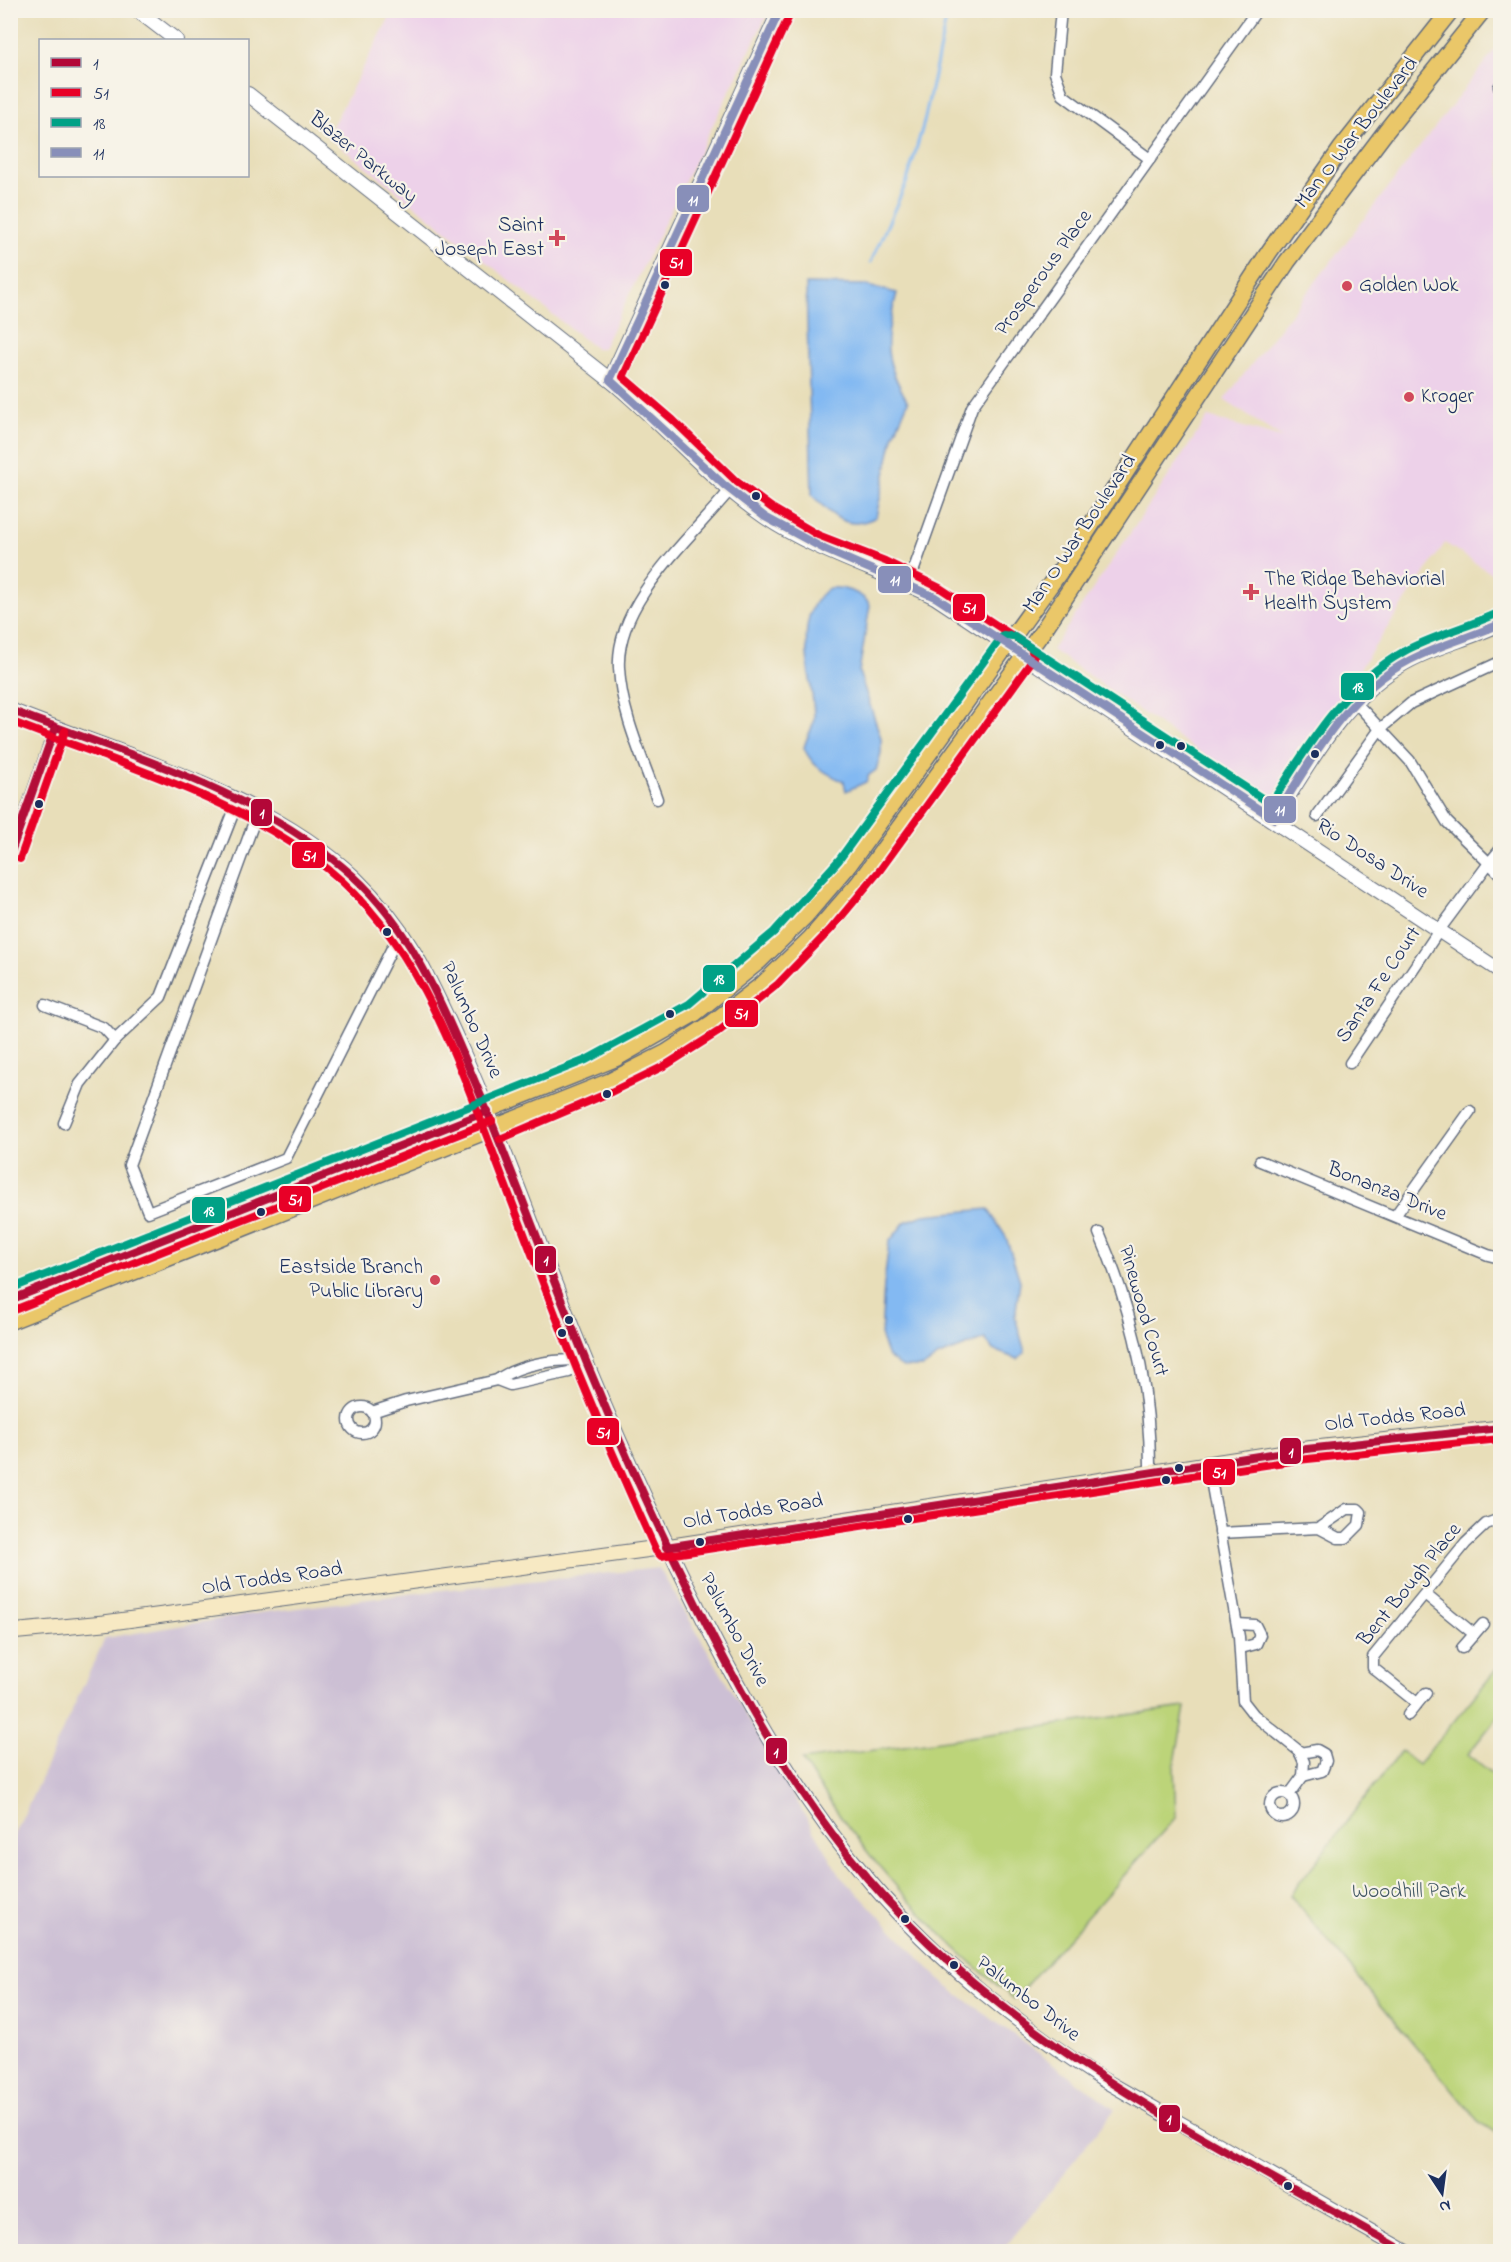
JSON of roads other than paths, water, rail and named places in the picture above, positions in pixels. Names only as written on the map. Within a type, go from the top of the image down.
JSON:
[{"type":"main road","name":"Man O War Boulevard","points":[[10,1300],[590,1070],[657,1036],[694,1013],[759,961],[805,916],[847,867],[1008,645],[1103,508],[1275,242],[1390,84],[1451,10]]},
{"type":"main road","name":"Man O War Boulevard","points":[[10,1321],[595,1089],[646,1064],[711,1024],[763,984],[811,938],[859,883],[1094,556],[1209,376],[1287,262],[1386,131],[1483,10]]},
{"type":"main road","name":"Old Todds Road","points":[[10,1632],[104,1623],[666,1547],[1208,1463],[1500,1428]]},
{"type":"street","points":[[137,10],[175,39]]},
{"type":"street","points":[[610,380],[780,10]]},
{"type":"street","points":[[1061,10],[1055,73],[1063,95],[1150,159]]},
{"type":"street","name":"Prosperous Place","points":[[909,583],[972,407],[1257,10]]},
{"type":"street","name":"Blazer Parkway","points":[[249,95],[610,380],[666,428],[730,490],[766,517],[798,536],[909,583],[951,607],[1008,645]]},
{"type":"street","points":[[657,799],[629,721],[618,666],[621,645],[631,614],[646,587],[730,490]]},
{"type":"street","points":[[1274,819],[1326,739],[1355,702],[1398,667],[1500,624]]},
{"type":"street","name":"Rio Dosa Drive","points":[[1008,645],[1500,970]]},
{"type":"street","points":[[1317,816],[1380,729],[1411,703],[1500,662]]},
{"type":"street","points":[[1355,702],[1410,761],[1447,822],[1500,874]]},
{"type":"street","name":"Palumbo Drive","points":[[10,710],[258,811],[303,837],[338,864],[374,898],[406,938],[424,967],[496,1129],[584,1361],[666,1547],[743,1693],[804,1796],[872,1885],[923,1939],[1016,2019],[1102,2079],[1407,2252]]},
{"type":"street","points":[[10,856],[56,728]]},
{"type":"street","points":[[64,1123],[80,1084],[115,1040],[161,996],[238,801]]},
{"type":"street","points":[[258,811],[129,1165],[148,1212],[286,1158],[393,946],[406,938]]},
{"type":"street","name":"Santa Fe Court","points":[[1350,1063],[1440,929],[1500,850]]},
{"type":"street","points":[[45,1005],[104,1028],[115,1040]]},
{"type":"street","points":[[1395,1216],[1470,1111]]},
{"type":"street","name":"Bonanza Drive","points":[[1260,1161],[1500,1258]]},
{"type":"street","name":"Pinewood Court","points":[[1099,1233],[1137,1348],[1149,1416],[1150,1473]]},
{"type":"street","points":[[372,1412],[406,1401],[497,1380],[510,1385],[557,1375],[569,1372],[584,1361]]},
{"type":"street","points":[[1208,1463],[1241,1648],[1241,1690],[1247,1708],[1300,1753],[1305,1766],[1303,1776],[1289,1795]]},
{"type":"street","name":"Bent Bough Place","points":[[1417,1703],[1379,1673],[1371,1663],[1377,1650],[1478,1531],[1500,1519]]},
{"type":"street","points":[[1220,1533],[1319,1528]]},
{"type":"street","points":[[1426,1595],[1474,1634]]},
{"type":"street","points":[[1237,1624],[1255,1625],[1260,1635],[1256,1644],[1241,1648]]},
{"type":"street","points":[[1462,1648],[1483,1624]]},
{"type":"street","points":[[1408,1715],[1426,1693]]},
{"type":"street","points":[[1300,1753],[1317,1750],[1324,1754],[1326,1761],[1322,1771],[1303,1776]]},
{"type":"water","points":[[806,284],[863,285],[897,293],[890,324],[888,349],[893,373],[908,402],[893,437],[876,517],[865,521],[856,523],[840,520],[812,495]]},
{"type":"water","points":[[829,588],[852,591],[867,600],[870,605],[859,672],[881,738],[881,753],[876,770],[869,775],[866,782],[846,791],[844,782],[816,765],[804,748],[814,717],[806,648],[807,631],[810,614],[817,600]]},
{"type":"water","points":[[988,1209],[1006,1237],[1020,1281],[1015,1317],[1025,1352],[1018,1359],[993,1350],[985,1339],[939,1356],[923,1367],[903,1367],[888,1357],[881,1338],[889,1242],[905,1222],[924,1215]]},
{"type":"waterway","points":[[871,262],[907,181],[924,122],[948,10]]},
{"type":"place","name":"Saint Joseph East","points":[[557,238]]},
{"type":"place","name":"Golden Wok","points":[[1347,286]]},
{"type":"place","name":"Kroger","points":[[1409,397]]},
{"type":"place","name":"The Ridge Behaviorial Health System","points":[[1251,592]]},
{"type":"place","name":"Eastside Branch Public Library","points":[[435,1280]]},
{"type":"park label","name":"Woodhill Park","points":[[1409,1892]]}]
